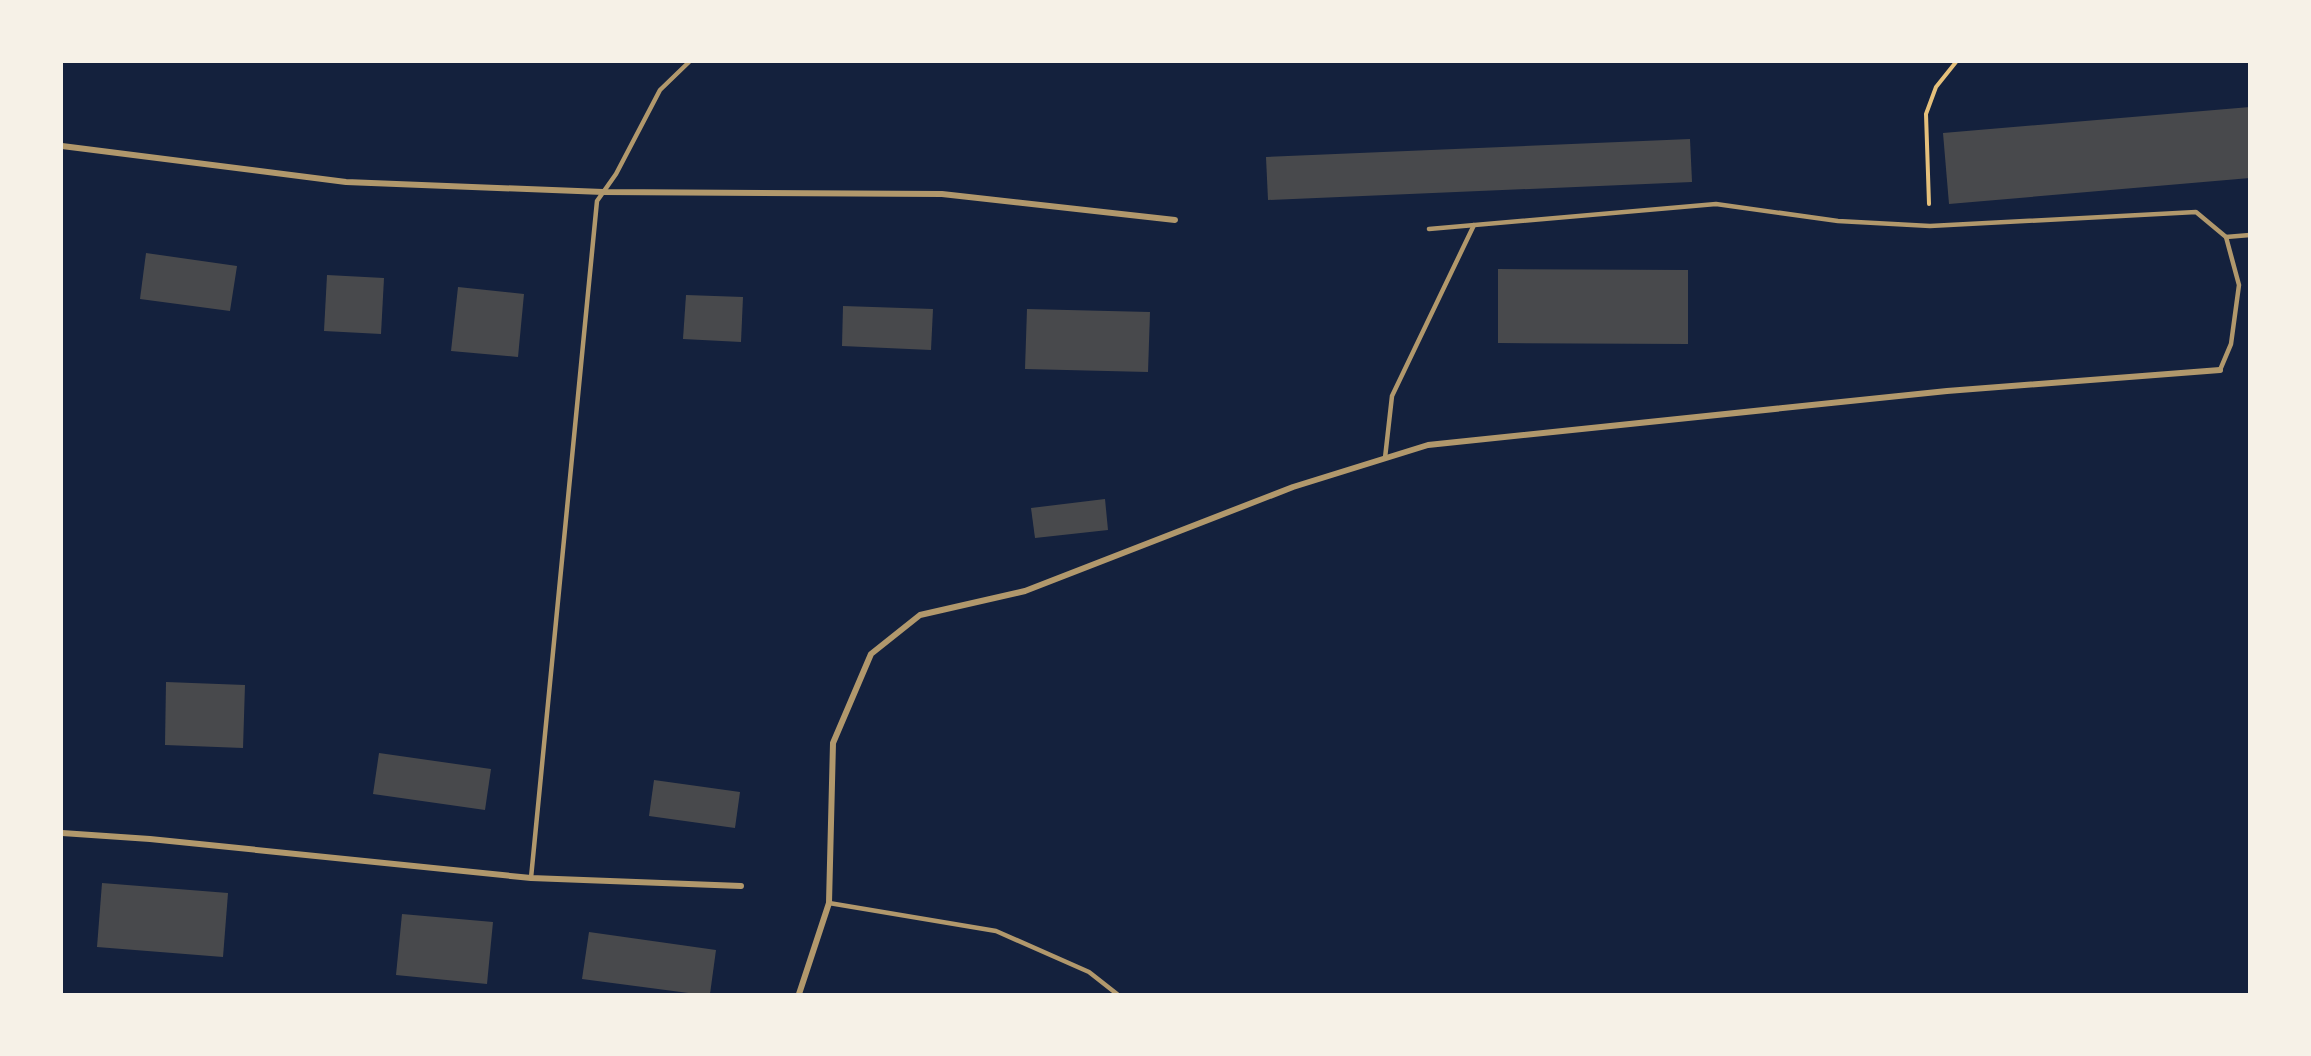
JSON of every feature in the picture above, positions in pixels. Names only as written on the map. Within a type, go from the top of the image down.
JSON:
[{"type":"street","points":[[62,146],[346,182],[603,192],[942,194],[1175,220]]},
{"type":"street","points":[[799,994],[829,903],[833,743],[871,654],[920,615],[1025,591],[1293,487],[1428,445],[1947,391],[2220,370]]},
{"type":"street","points":[[62,833],[150,839],[531,878],[741,886]]},
{"type":"lane","points":[[531,878],[597,201],[616,174],[660,90],[689,62]]},
{"type":"lane","points":[[1429,229],[1716,204],[1838,221],[1930,226],[2196,212],[2226,237],[2239,285],[2231,344],[2220,370]]},
{"type":"lane","points":[[1385,458],[1392,396],[1474,225]]},
{"type":"lane","points":[[2226,237],[2250,235]]},
{"type":"lane","points":[[829,903],[996,931],[1089,972],[1117,994]]},
{"type":"path","points":[[1930,226],[1926,114],[1936,87],[1956,62]]},
{"type":"building","points":[[2250,107],[2250,178],[1949,204],[1943,133]]},
{"type":"building","points":[[1690,139],[1692,182],[1268,200],[1266,157]]},
{"type":"building","points":[[146,253],[237,266],[230,311],[140,299]]},
{"type":"building","points":[[1498,269],[1688,270],[1688,344],[1498,343]]},
{"type":"building","points":[[327,275],[384,278],[381,334],[324,331]]},
{"type":"building","points":[[458,287],[524,294],[518,357],[451,351]]},
{"type":"building","points":[[686,295],[743,297],[741,342],[683,339]]},
{"type":"building","points":[[843,306],[933,309],[931,350],[842,346]]},
{"type":"building","points":[[1027,309],[1150,312],[1148,372],[1025,369]]},
{"type":"building","points":[[1105,499],[1108,530],[1035,538],[1031,508]]},
{"type":"building","points":[[166,682],[245,685],[243,748],[165,745]]},
{"type":"building","points":[[379,753],[491,769],[485,810],[373,794]]},
{"type":"building","points":[[654,780],[740,792],[735,828],[649,816]]},
{"type":"building","points":[[102,883],[228,893],[223,957],[97,947]]},
{"type":"building","points":[[402,914],[493,922],[487,984],[396,975]]},
{"type":"building","points":[[589,932],[716,950],[710,994],[582,979]]}]
